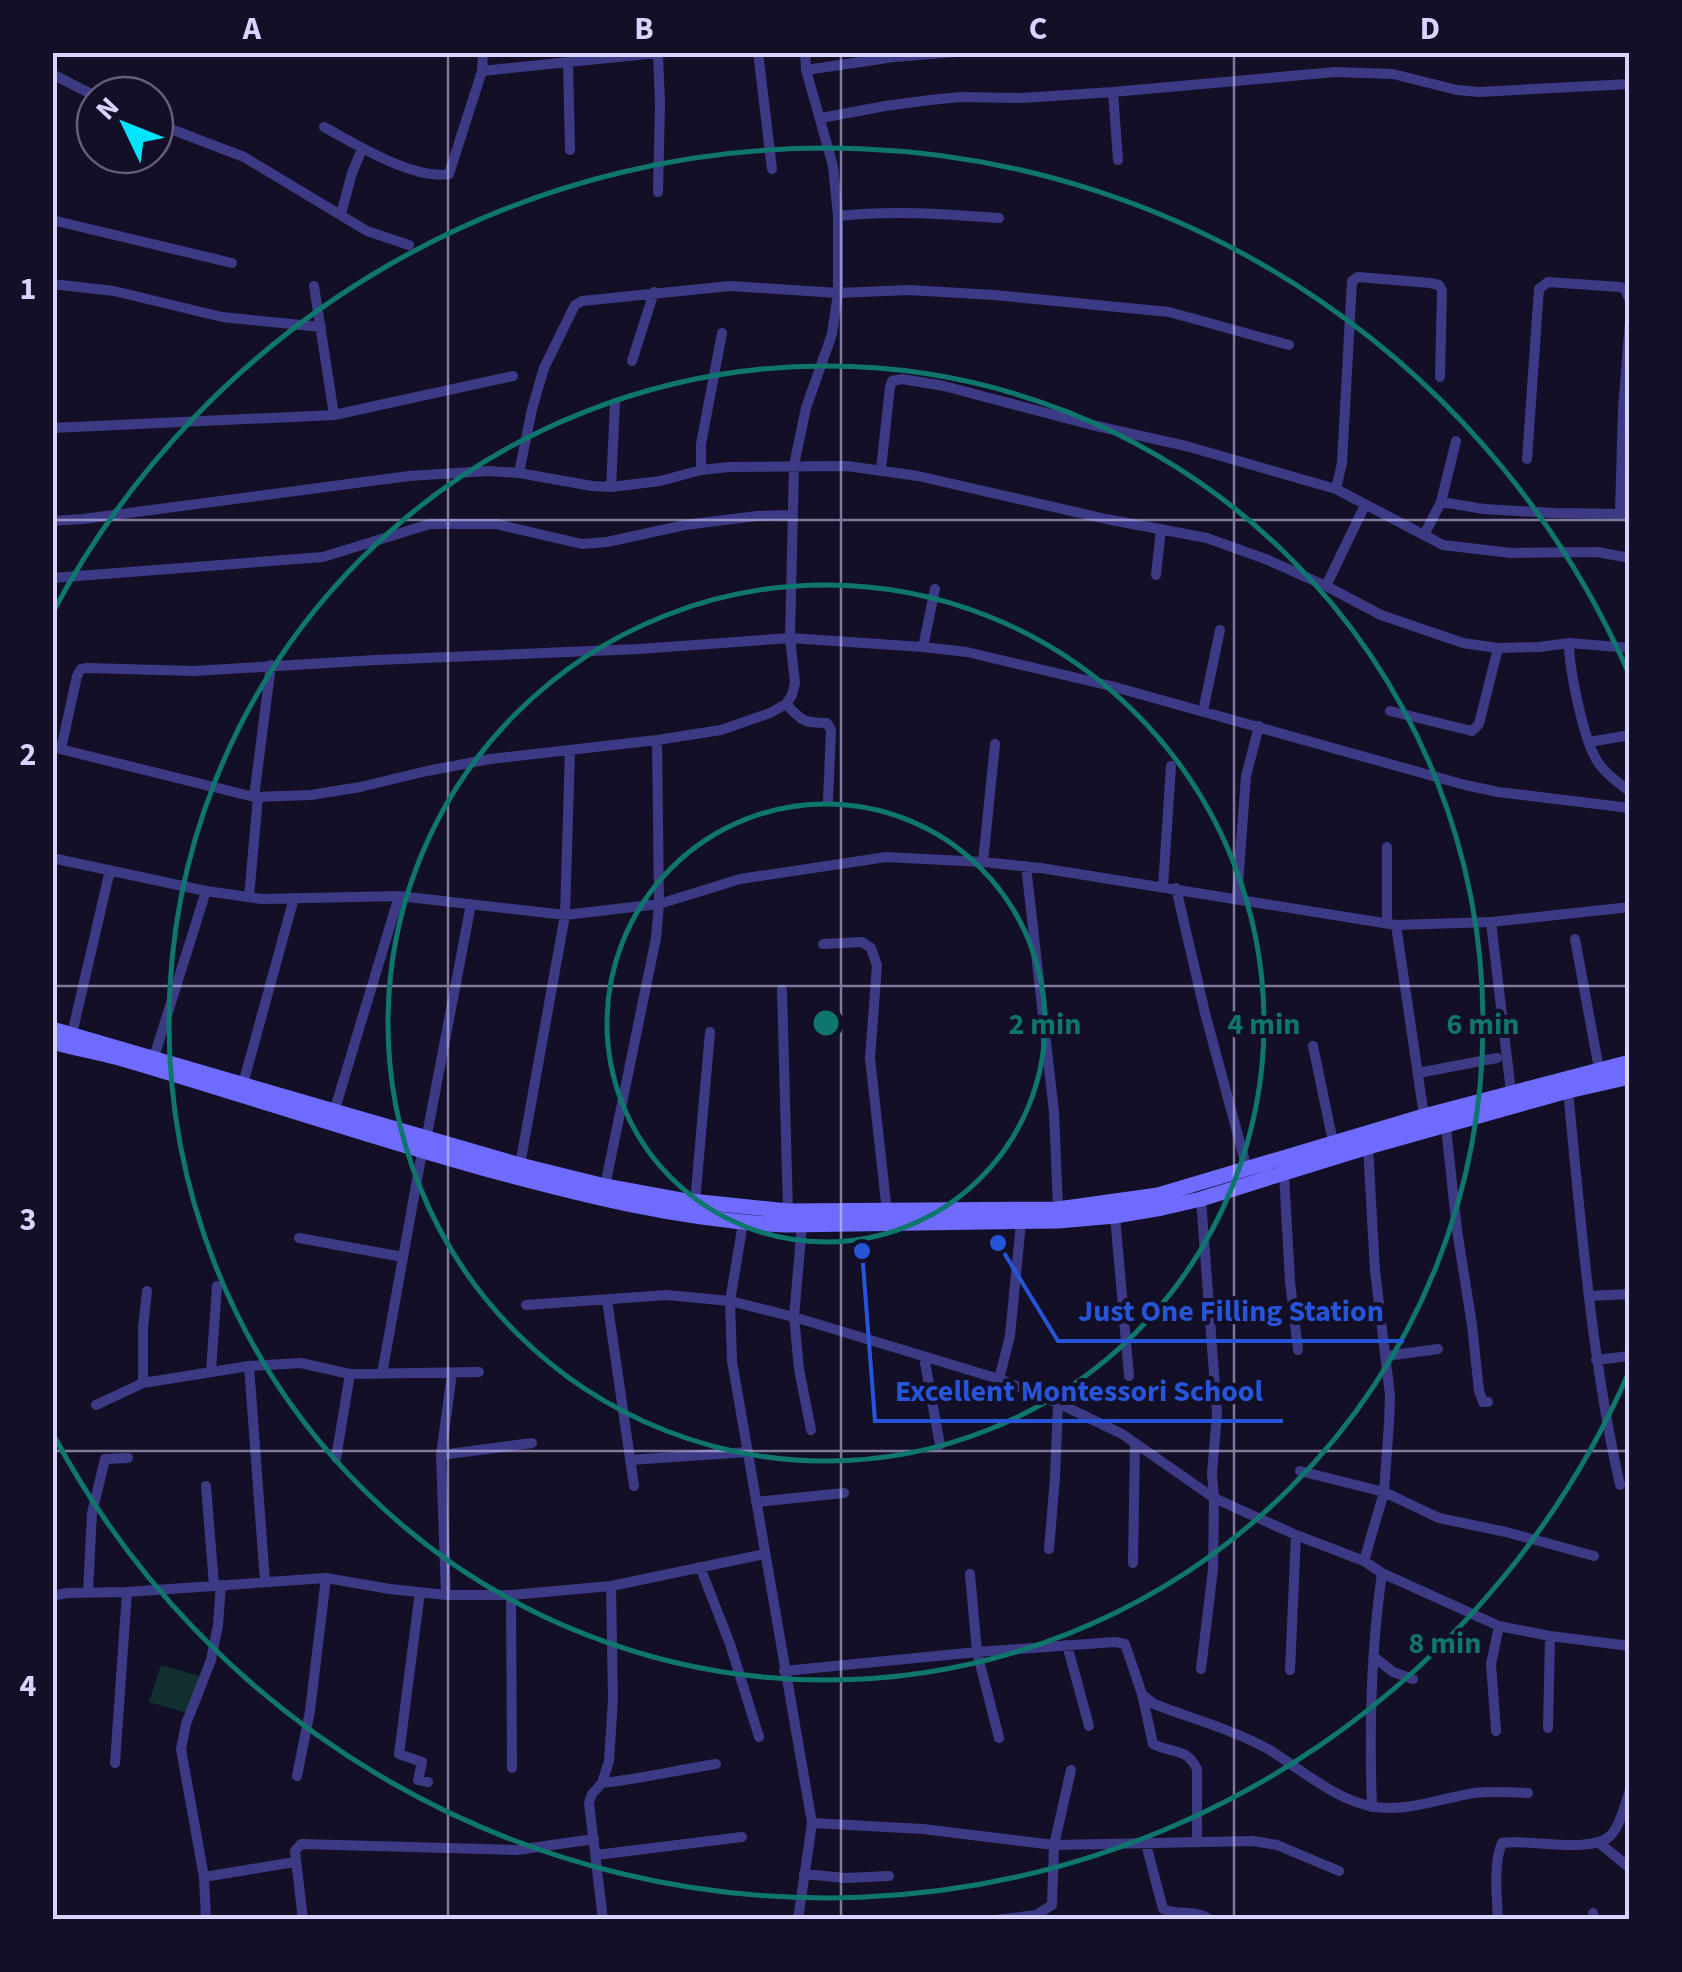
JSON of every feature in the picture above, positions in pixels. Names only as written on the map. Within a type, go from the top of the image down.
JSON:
[{"type":"main road","points":[[52,1029],[334,1112],[424,1146],[605,1186],[695,1202],[788,1211],[1058,1209],[1158,1195],[1424,1116],[1630,1062]]},
{"type":"main road","points":[[52,1042],[606,1200],[742,1223],[802,1225],[1022,1222],[1115,1216],[1200,1199],[1368,1147],[1630,1077]]},
{"type":"street","points":[[324,127],[362,150],[396,164],[438,176],[449,174],[482,71],[484,52]]},
{"type":"street","points":[[482,71],[667,52]]},
{"type":"street","points":[[758,52],[772,169]]},
{"type":"street","points":[[804,52],[833,166],[838,216],[838,293],[832,334],[806,408],[794,465],[790,638],[796,682],[786,704],[731,728],[490,759],[311,795],[256,797],[57,748],[81,669],[194,671],[790,638],[967,652],[1111,686],[1465,785],[1630,808]]},
{"type":"street","points":[[806,70],[956,52]]},
{"type":"street","points":[[658,54],[658,192]]},
{"type":"street","points":[[568,64],[570,150]]},
{"type":"street","points":[[821,118],[945,99],[1114,92],[1336,72],[1393,74],[1479,92],[1630,84]]},
{"type":"street","points":[[52,74],[75,86]]},
{"type":"street","points":[[1114,92],[1118,160]]},
{"type":"street","points":[[175,131],[244,157],[367,231],[409,245]]},
{"type":"street","points":[[341,214],[362,150]]},
{"type":"street","points":[[838,216],[923,212],[999,218]]},
{"type":"street","points":[[52,220],[232,263]]},
{"type":"street","points":[[1336,489],[1342,464],[1352,281],[1358,278],[1438,285],[1442,291],[1440,377]]},
{"type":"street","points":[[1527,459],[1539,289],[1548,282],[1620,287],[1625,288],[1630,301]]},
{"type":"street","points":[[52,284],[114,291],[222,318],[320,327]]},
{"type":"street","points":[[314,286],[334,415]]},
{"type":"street","points":[[519,473],[544,368],[575,305],[582,301],[730,286],[838,293],[960,293],[1169,312],[1288,345]]},
{"type":"street","points":[[632,361],[654,292]]},
{"type":"street","points":[[1441,502],[1484,509],[1625,514],[1623,409],[1630,321]]},
{"type":"street","points":[[701,470],[701,444],[722,332]]},
{"type":"street","points":[[52,428],[334,415],[514,376]]},
{"type":"street","points":[[881,469],[890,387],[892,382],[902,379],[1186,446],[1336,489],[1443,545],[1510,553],[1597,552],[1630,558]]},
{"type":"street","points":[[611,487],[615,403]]},
{"type":"street","points":[[1424,535],[1441,502],[1456,441]]},
{"type":"street","points":[[52,521],[409,476],[488,471],[611,487],[729,466],[881,469],[1207,538],[1268,560],[1382,615],[1463,642],[1498,648],[1569,643],[1630,648]]},
{"type":"street","points":[[1326,586],[1364,505]]},
{"type":"street","points":[[52,578],[323,557],[430,524],[496,524],[582,544],[701,523],[792,515]]},
{"type":"street","points":[[1156,575],[1161,529]]},
{"type":"street","points":[[923,647],[935,589]]},
{"type":"street","points":[[1203,711],[1220,630]]},
{"type":"street","points":[[1569,643],[1570,668],[1589,742],[1602,767],[1630,792]]},
{"type":"street","points":[[1390,710],[1472,731],[1479,724],[1498,648]]},
{"type":"street","points":[[249,897],[271,665]]},
{"type":"street","points":[[786,704],[800,720],[829,725],[828,802]]},
{"type":"street","points":[[1237,898],[1246,776],[1259,726]]},
{"type":"street","points":[[1589,742],[1630,735]]},
{"type":"street","points":[[605,1186],[656,938],[658,740]]},
{"type":"street","points":[[983,862],[995,744]]},
{"type":"street","points":[[520,1166],[565,915],[570,750]]},
{"type":"street","points":[[1163,886],[1171,766]]},
{"type":"street","points":[[1388,847],[1391,924],[1424,1116]]},
{"type":"street","points":[[52,858],[249,897],[399,896],[565,915],[659,904],[740,879],[886,858],[1026,866],[1391,924],[1490,922],[1630,907]]},
{"type":"street","points":[[1026,866],[1054,1112],[1058,1209]]},
{"type":"street","points":[[72,1034],[110,870]]},
{"type":"street","points":[[1176,888],[1246,1169]]},
{"type":"street","points":[[154,1058],[206,891]]},
{"type":"street","points":[[334,1112],[399,896]]},
{"type":"street","points":[[243,1084],[294,898]]},
{"type":"street","points":[[382,1374],[471,904]]},
{"type":"street","points":[[1490,922],[1511,1092]]},
{"type":"street","points":[[1575,940],[1599,1069]]},
{"type":"street","points":[[823,944],[862,942],[871,948],[877,965],[870,1058],[887,1212]]},
{"type":"street","points":[[782,990],[788,1211]]},
{"type":"street","points":[[695,1202],[710,1032]]},
{"type":"street","points":[[1313,1046],[1334,1142]]},
{"type":"street","points":[[1418,1073],[1496,1058]]},
{"type":"street","points":[[1568,1091],[1596,1360],[1620,1485]]},
{"type":"street","points":[[1446,1127],[1478,1391],[1480,1400],[1488,1402]]},
{"type":"street","points":[[1364,1561],[1384,1492],[1390,1423],[1368,1147]]},
{"type":"street","points":[[1284,1174],[1298,1350]]},
{"type":"street","points":[[1200,1199],[1217,1414],[1212,1474],[1214,1569],[1201,1669]]},
{"type":"street","points":[[1115,1216],[1129,1376]]},
{"type":"street","points":[[1000,1379],[1010,1336],[1022,1222]]},
{"type":"street","points":[[742,1223],[730,1301],[732,1361],[812,1823],[798,1920]]},
{"type":"street","points":[[802,1225],[794,1317],[811,1430]]},
{"type":"street","points":[[299,1238],[403,1256]]},
{"type":"street","points":[[211,1371],[217,1286]]},
{"type":"street","points":[[143,1382],[147,1291]]},
{"type":"street","points":[[1589,1296],[1630,1294]]},
{"type":"street","points":[[526,1305],[667,1295],[730,1301],[1000,1379],[1135,1442],[1214,1498],[1364,1561],[1382,1573],[1499,1626],[1630,1646]]},
{"type":"street","points":[[606,1300],[634,1486]]},
{"type":"street","points":[[1386,1356],[1438,1349]]},
{"type":"street","points":[[1596,1360],[1630,1356]]},
{"type":"street","points":[[924,1357],[940,1444]]},
{"type":"street","points":[[96,1405],[143,1382],[249,1366],[301,1363],[350,1374],[480,1372]]},
{"type":"street","points":[[249,1366],[265,1581]]},
{"type":"street","points":[[336,1458],[350,1374]]},
{"type":"street","points":[[446,1595],[441,1454],[452,1374]]},
{"type":"street","points":[[1049,1549],[1058,1403]]},
{"type":"street","points":[[1133,1562],[1135,1442]]},
{"type":"street","points":[[441,1454],[532,1443]]},
{"type":"street","points":[[630,1460],[748,1452]]},
{"type":"street","points":[[88,1592],[92,1513],[105,1458],[128,1458]]},
{"type":"street","points":[[1300,1470],[1384,1492],[1439,1518],[1594,1556]]},
{"type":"street","points":[[206,1486],[218,1624],[211,1660],[186,1724],[181,1749],[204,1876],[206,1920]]},
{"type":"street","points":[[756,1502],[844,1493]]},
{"type":"street","points":[[1290,1670],[1296,1535]]},
{"type":"street","points":[[52,1596],[326,1578],[446,1595],[512,1595],[611,1586],[765,1554]]},
{"type":"street","points":[[700,1568],[760,1737]]},
{"type":"street","points":[[1372,1807],[1374,1658],[1382,1573]]},
{"type":"street","points":[[970,1574],[977,1652],[999,1738]]},
{"type":"street","points":[[297,1776],[310,1711],[326,1578]]},
{"type":"street","points":[[603,1920],[589,1803],[610,1761],[611,1586]]},
{"type":"street","points":[[115,1762],[127,1592]]},
{"type":"street","points":[[420,1592],[398,1754],[422,1762],[418,1780],[428,1782]]},
{"type":"street","points":[[512,1595],[512,1768]]},
{"type":"street","points":[[1496,1731],[1491,1664],[1499,1626]]},
{"type":"street","points":[[1548,1728],[1550,1636]]},
{"type":"street","points":[[784,1671],[977,1652],[1125,1644],[1154,1744],[1186,1754],[1197,1769],[1197,1842]]},
{"type":"street","points":[[1067,1645],[1089,1726]]},
{"type":"street","points":[[1374,1658],[1412,1679]]},
{"type":"street","points":[[1142,1694],[1154,1704],[1268,1749],[1341,1794],[1372,1807],[1437,1802],[1500,1791],[1528,1794]]},
{"type":"street","points":[[602,1783],[716,1764]]},
{"type":"street","points":[[995,1920],[1037,1917],[1052,1906],[1054,1845],[1070,1770]]},
{"type":"street","points":[[1498,1920],[1498,1858],[1502,1843],[1565,1845],[1608,1838],[1630,1790]]},
{"type":"street","points":[[812,1823],[922,1829],[1054,1845],[1253,1840],[1277,1845],[1340,1871]]},
{"type":"street","points":[[596,1855],[742,1836]]},
{"type":"street","points":[[303,1920],[295,1862],[295,1851],[301,1844],[517,1850],[594,1839]]},
{"type":"street","points":[[1598,1842],[1630,1868]]},
{"type":"street","points":[[1146,1844],[1163,1909],[1194,1912],[1211,1920]]},
{"type":"street","points":[[204,1876],[295,1862]]},
{"type":"street","points":[[804,1874],[845,1878],[889,1876]]},
{"type":"green space","points":[[161,1665],[199,1676],[187,1713],[149,1702]]},
{"type":"place","name":"Just One Filling Station","points":[[998,1243]]},
{"type":"place","name":"Excellent Montessori School","points":[[862,1251]]}]
